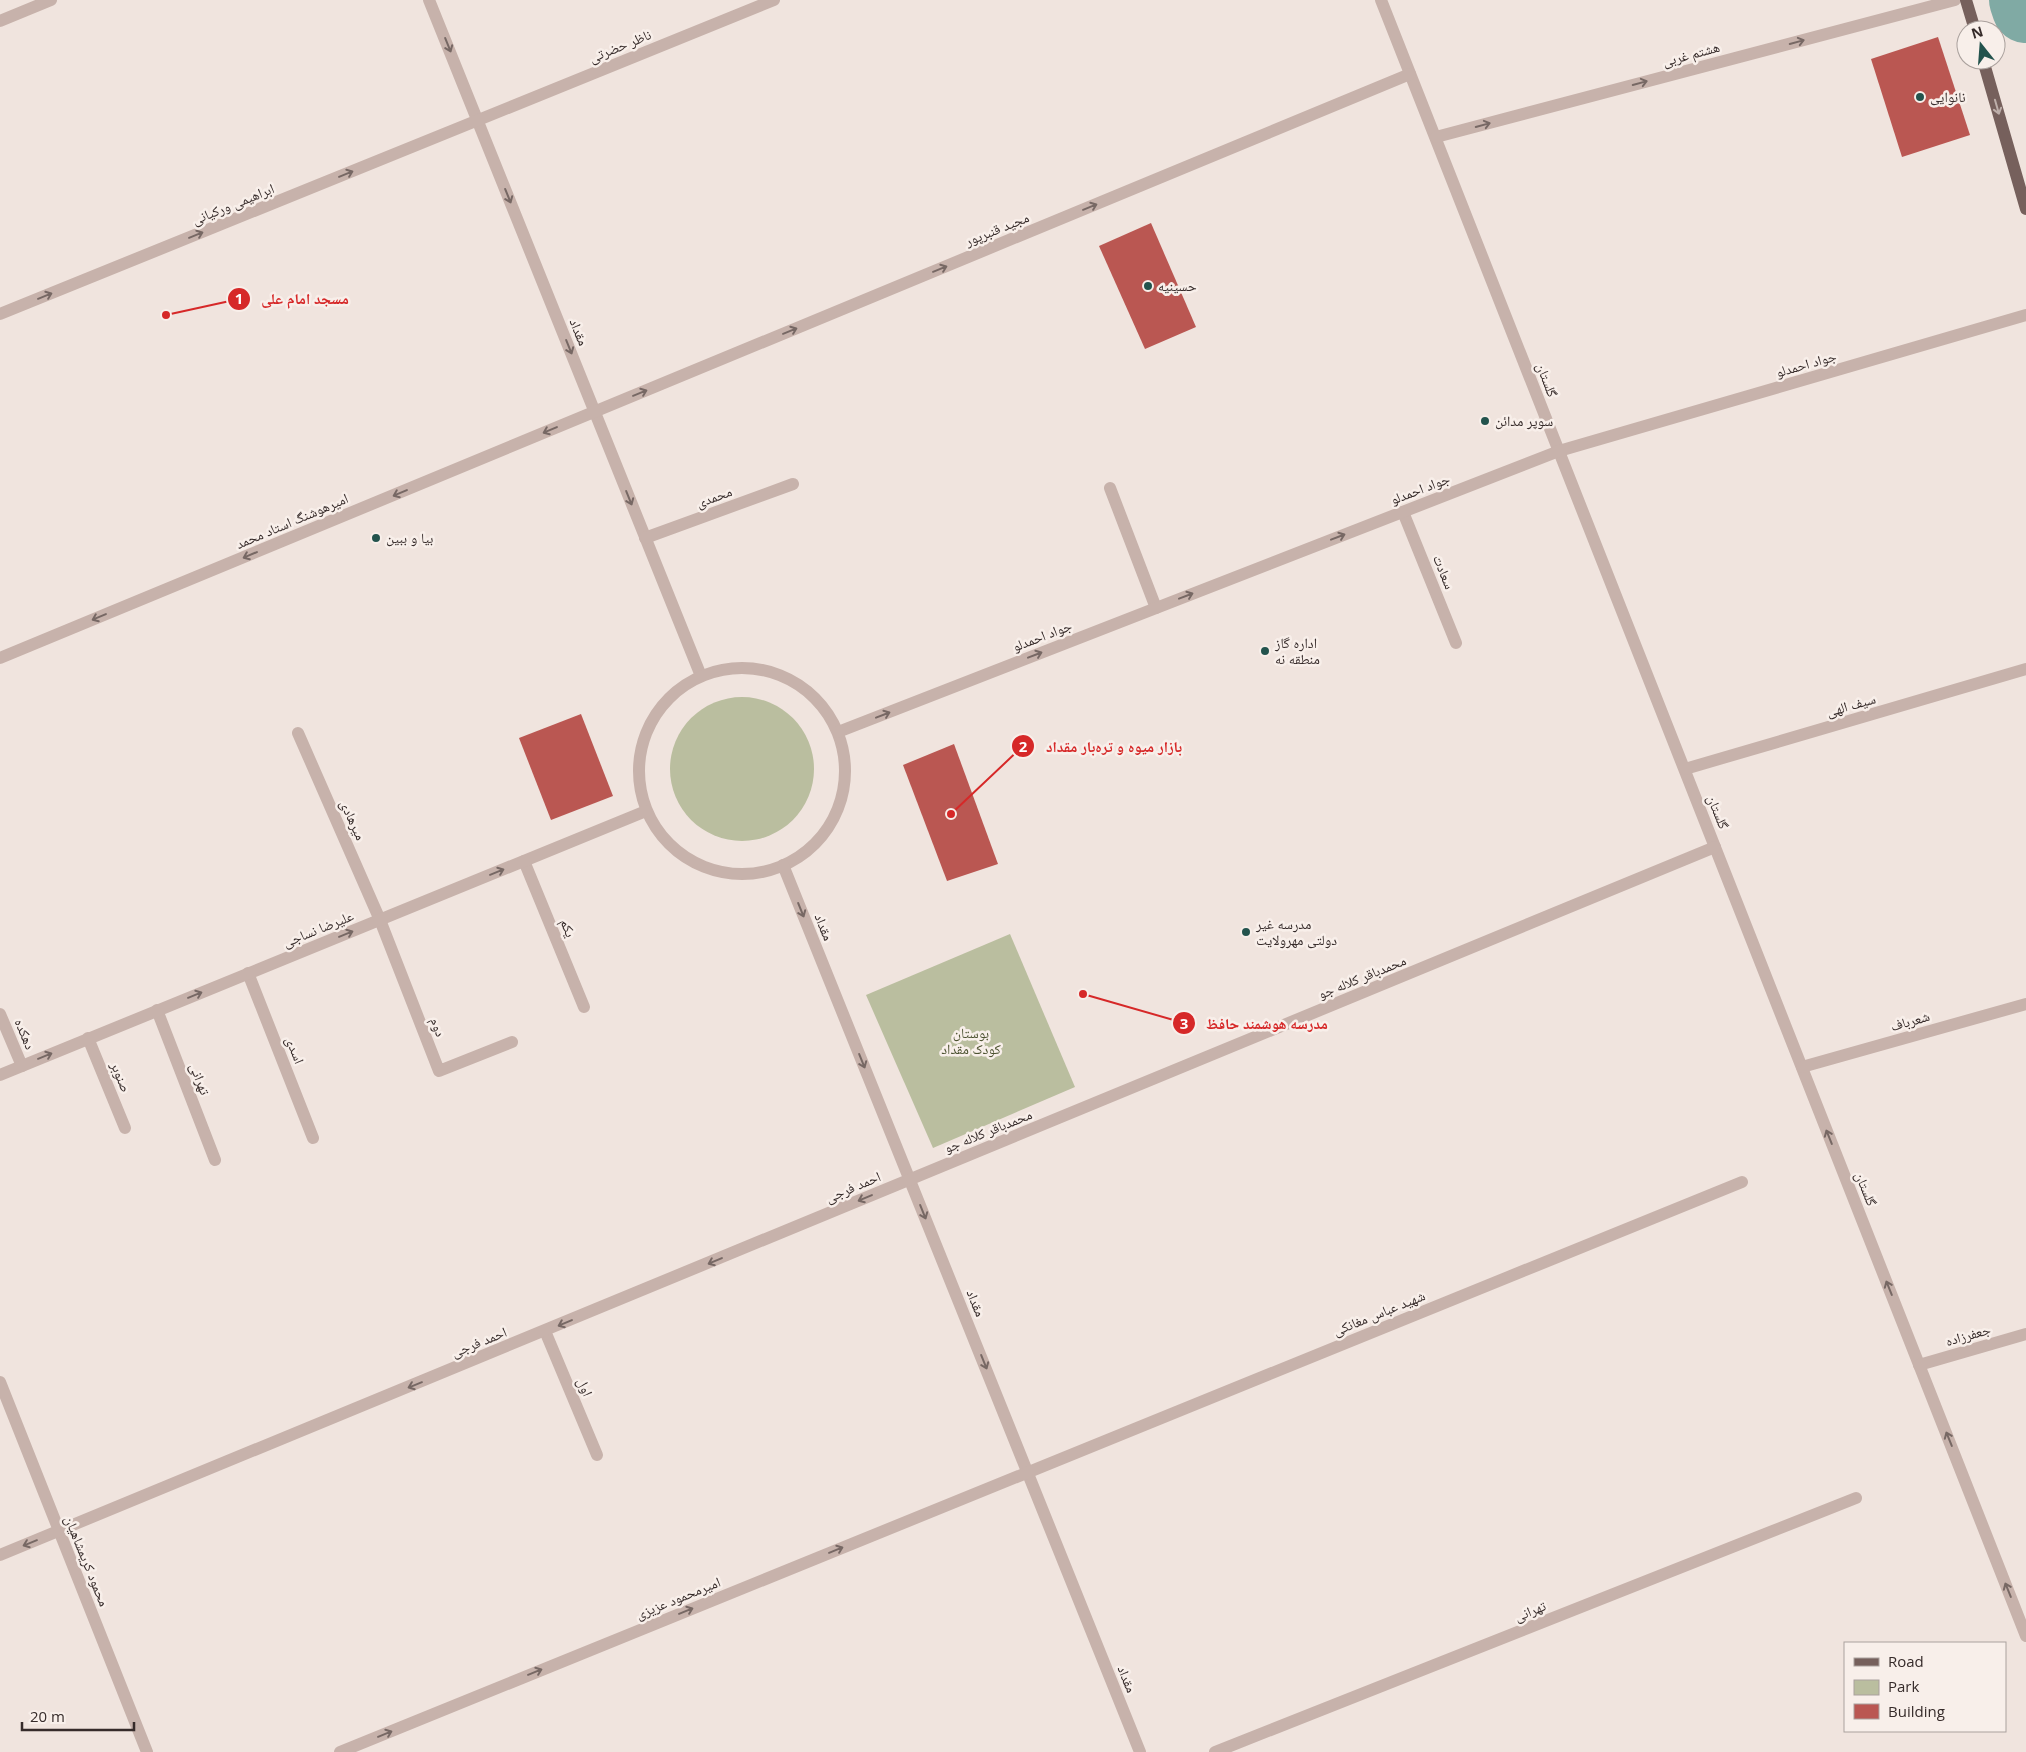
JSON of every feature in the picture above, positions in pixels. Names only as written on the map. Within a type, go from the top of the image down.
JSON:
[{"type":"main road","points":[[1966,0],[1972,20]]},
{"type":"main road","points":[[1986,70],[2026,209]]},
{"type":"street","points":[[0,21],[50,0]]},
{"type":"street","name":"مقداد","points":[[429,0],[701,676]]},
{"type":"street","name":"ناظر حضرتی","points":[[478,120],[774,0]]},
{"type":"street","name":"گلستان","points":[[1381,0],[2026,1636]]},
{"type":"street","name":"هشتم غربی","points":[[1436,137],[1955,0]]},
{"type":"street","name":"مجید قنبرپور","points":[[595,412],[1410,74]]},
{"type":"street","name":"ابراهیمی ورکیانی","points":[[0,314],[478,120]]},
{"type":"street","name":"جواد احمدلو","points":[[838,732],[1559,451],[2026,315]]},
{"type":"street","name":"امیرهوشنگ استاد محمد","points":[[0,658],[595,412]]},
{"type":"street","name":"محمدی","points":[[646,538],[794,484]]},
{"type":"street","points":[[1110,488],[1156,608]]},
{"type":"street","name":"سعادت","points":[[1403,512],[1456,643]]},
{"type":"street","points":[[733,668],[766,670],[796,683],[822,704],[838,732],[845,763],[842,795],[830,824],[810,848],[783,865],[752,873],[719,871],[689,859],[664,838],[646,811],[639,780],[641,748],[644,740],[653,718],[674,693],[701,676],[733,668]]},
{"type":"street","name":"سیف الهی","points":[[1685,769],[2026,669]]},
{"type":"street","name":"میرهادی","points":[[298,733],[380,920]]},
{"type":"street","name":"علیرضا نساجی","points":[[0,1075],[646,811]]},
{"type":"street","name":"محمدباقر کلاله جو","points":[[910,1180],[1715,847]]},
{"type":"street","name":"یکم","points":[[524,861],[584,1007]]},
{"type":"street","name":"مقداد","points":[[783,865],[1140,1752]]},
{"type":"street","name":"دوم","points":[[380,920],[439,1071],[512,1042]]},
{"type":"street","name":"اسدی","points":[[248,973],[314,1138]]},
{"type":"street","name":"شعرباف","points":[[1802,1067],[2026,1004]]},
{"type":"street","name":"تهرانی","points":[[157,1010],[215,1160]]},
{"type":"street","name":"دهکده","points":[[0,1014],[22,1066]]},
{"type":"street","name":"صنوبر","points":[[88,1038],[125,1128]]},
{"type":"street","name":"احمد فرجی","points":[[0,1555],[910,1180]]},
{"type":"street","name":"شهید عباس مغانکی","points":[[1028,1472],[1742,1182]]},
{"type":"street","name":"اول","points":[[545,1331],[597,1456]]},
{"type":"street","name":"جعفرزاده","points":[[1919,1365],[2026,1334]]},
{"type":"street","name":"محمود کریمشاهیان","points":[[0,1382],[147,1752]]},
{"type":"street","name":"امیرمحمود عزیزی","points":[[340,1752],[1028,1472]]},
{"type":"street","name":"تهرانی","points":[[1215,1752],[1856,1498]]},
{"type":"green space","points":[[742,697],[770,702],[793,718],[809,741],[814,769],[809,797],[793,820],[770,836],[742,841],[714,836],[691,820],[675,797],[670,769],[675,741],[691,718],[714,702]]},
{"type":"green space","name":"بوستان کودک مقداد","points":[[1010,934],[1075,1087],[933,1148],[866,995]]},
{"type":"building","name":"نانوایی","points":[[1938,37],[1970,135],[1902,157],[1871,59]]},
{"type":"building","name":"حسینیه","points":[[1151,223],[1196,327],[1145,349],[1099,246]]},
{"type":"building","points":[[581,714],[613,796],[551,820],[519,738]]},
{"type":"building","points":[[954,744],[998,864],[947,881],[903,765]]},
{"type":"waterway","points":[[2023,0],[2026,9]]},
{"type":"place","name":"نانوایی","points":[[1920,97]]},
{"type":"place","name":"حسینیه","points":[[1148,286]]},
{"type":"place","name":"مسجد امام علی","points":[[166,315]]},
{"type":"place","name":"سوپر مدائن","points":[[1485,421]]},
{"type":"place","name":"بیا و ببین","points":[[376,538]]},
{"type":"place","name":"اداره گاز منطقه نه","points":[[1265,651]]},
{"type":"place","name":"بازار میوه و تره‌بار مقداد","points":[[951,814]]},
{"type":"place","name":"مدرسه غیر دولتی مهرولایت","points":[[1246,932]]},
{"type":"place","name":"مدرسه هوشمند حافظ","points":[[1083,994]]}]
